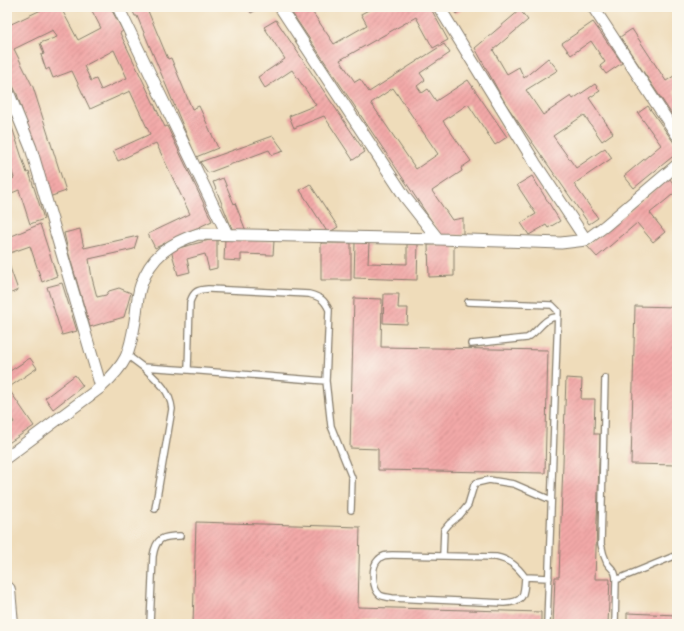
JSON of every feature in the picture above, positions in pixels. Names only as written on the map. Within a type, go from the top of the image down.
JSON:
[{"type":"main road","points":[[7,590],[10,624]]},
{"type":"street","points":[[118,7],[227,234]]},
{"type":"street","points":[[280,7],[406,197],[438,239]]},
{"type":"street","points":[[439,7],[535,163],[586,240]]},
{"type":"street","points":[[593,7],[677,135]]},
{"type":"street","points":[[7,89],[31,148],[101,387]]},
{"type":"street","points":[[7,457],[101,387],[114,375],[127,355],[132,338],[140,286],[145,275],[151,264],[162,252],[180,240],[198,234],[227,234],[561,243],[586,240],[605,226],[677,165]]},
{"type":"lane","points":[[188,370],[190,302],[192,295],[199,290],[209,289],[309,294],[320,297],[326,301],[329,310],[326,381],[327,394],[331,426],[352,478],[351,510]]},
{"type":"lane","points":[[468,302],[552,305],[558,311],[548,624]]},
{"type":"lane","points":[[471,344],[520,340],[527,338],[550,318],[557,317]]},
{"type":"lane","points":[[127,355],[143,367],[168,392],[171,400],[172,409],[155,509]]},
{"type":"lane","points":[[143,367],[326,381]]},
{"type":"lane","points":[[605,378],[601,544],[603,554],[607,562],[616,573],[615,624]]},
{"type":"lane","points":[[443,556],[444,530],[468,505],[476,483],[489,480],[514,484],[551,500]]},
{"type":"lane","points":[[150,624],[153,556],[155,546],[159,540],[168,536],[180,536]]},
{"type":"lane","points":[[392,555],[496,557],[505,559],[518,568],[525,578],[524,591],[521,599],[515,602],[504,603],[392,598],[380,596],[373,583],[375,564],[378,558],[392,555]]},
{"type":"lane","points":[[616,580],[677,555]]},
{"type":"lane","points":[[525,578],[549,578]]},
{"type":"building","points":[[39,7],[67,7],[62,10],[78,40],[101,28],[90,7],[110,7],[123,31],[120,33],[165,127],[167,126],[212,221],[155,248],[148,234],[190,214],[156,143],[118,161],[113,151],[150,134],[130,91],[90,109],[72,71],[53,78],[49,68],[46,70],[41,55],[44,54],[40,43],[57,37],[53,30],[14,49],[33,87],[66,191],[49,197],[17,94],[7,74],[7,26],[41,10]],"holes":[[[114,50],[127,78],[101,90],[96,79],[91,81],[84,66]]]},
{"type":"building","points":[[131,7],[157,7],[148,11],[168,59],[171,58],[192,109],[199,106],[218,148],[196,157],[137,16],[135,16]]},
{"type":"building","points":[[247,7],[262,7],[251,13]]},
{"type":"building","points":[[288,7],[309,7],[334,44],[367,25],[361,14],[374,7],[430,7],[448,40],[433,48],[416,17],[340,60],[355,82],[360,79],[369,92],[444,44],[450,53],[420,73],[425,80],[417,86],[422,93],[428,89],[436,101],[468,80],[507,137],[495,145],[468,104],[443,121],[471,161],[461,168],[462,171],[432,191],[452,220],[463,218],[463,235],[441,235]],"holes":[[[393,88],[438,154],[416,169],[371,103]]]},
{"type":"building","points":[[450,7],[465,7],[456,14]]},
{"type":"building","points":[[520,10],[528,20],[493,50],[507,74],[519,67],[524,78],[548,58],[558,70],[526,90],[543,115],[571,96],[573,99],[595,84],[600,91],[589,98],[613,133],[602,141],[584,115],[553,136],[576,168],[605,148],[612,158],[574,184],[598,218],[589,224],[505,103],[475,48]]},
{"type":"building","points":[[276,20],[365,152],[353,160],[324,116],[294,128],[289,116],[316,105],[292,70],[265,88],[258,77],[285,59],[264,27]]},
{"type":"building","points":[[593,22],[622,63],[606,74],[600,66],[605,62],[591,41],[571,55],[562,43]]},
{"type":"building","points":[[632,29],[666,81],[677,74],[677,88],[673,91],[677,97],[677,122],[620,37]]},
{"type":"building","points":[[648,106],[677,147],[677,153],[634,188],[624,176],[661,145],[638,113]]},
{"type":"building","points":[[11,124],[27,173],[29,172],[44,219],[30,224],[19,190],[7,195],[7,181],[14,178],[7,156],[7,125]]},
{"type":"building","points":[[273,136],[284,151],[272,155],[269,150],[208,173],[200,162]]},
{"type":"building","points":[[532,176],[560,221],[548,228],[546,225],[529,235],[521,223],[536,214],[517,185]]},
{"type":"building","points":[[223,178],[246,231],[233,231],[213,182]]},
{"type":"building","points":[[669,178],[677,188],[677,191],[650,213],[665,232],[653,242],[637,223],[597,257],[587,246]]},
{"type":"building","points":[[310,184],[338,227],[328,233],[300,190]]},
{"type":"building","points":[[40,224],[57,276],[42,282],[30,246],[7,254],[7,238]]},
{"type":"building","points":[[80,229],[84,248],[138,236],[134,249],[89,259],[97,297],[106,295],[109,291],[119,288],[131,293],[124,317],[90,327],[64,233]]},
{"type":"building","points":[[217,238],[217,268],[209,270],[205,254],[187,259],[190,272],[178,275],[171,250]]},
{"type":"building","points":[[225,239],[274,241],[273,255],[241,254],[241,261],[224,260]]},
{"type":"building","points":[[355,242],[369,243],[368,263],[407,264],[407,244],[418,244],[417,280],[354,278]]},
{"type":"building","points":[[321,243],[351,243],[351,280],[321,280]]},
{"type":"building","points":[[454,244],[454,276],[429,277],[428,245]]},
{"type":"building","points":[[7,259],[18,290],[7,295]]},
{"type":"building","points":[[62,283],[77,331],[62,335],[47,287]]},
{"type":"building","points":[[384,294],[399,294],[398,308],[408,308],[407,324],[383,323]]},
{"type":"building","points":[[354,298],[382,299],[381,347],[548,350],[545,473],[378,470],[378,449],[350,448]]},
{"type":"building","points":[[635,306],[677,307],[677,465],[631,464]]},
{"type":"building","points":[[30,358],[37,368],[8,388],[34,426],[7,444],[7,427],[14,422],[7,411],[7,373]]},
{"type":"building","points":[[75,375],[83,386],[53,409],[45,398]]},
{"type":"building","points":[[566,378],[582,379],[581,399],[595,399],[594,434],[600,434],[595,579],[610,579],[608,624],[553,624],[555,577],[559,577]]},
{"type":"building","points":[[196,522],[360,527],[358,607],[541,612],[541,624],[378,624],[378,620],[357,620],[357,624],[193,624]]},
{"type":"building","points":[[627,613],[677,615],[677,624],[627,624]]}]
